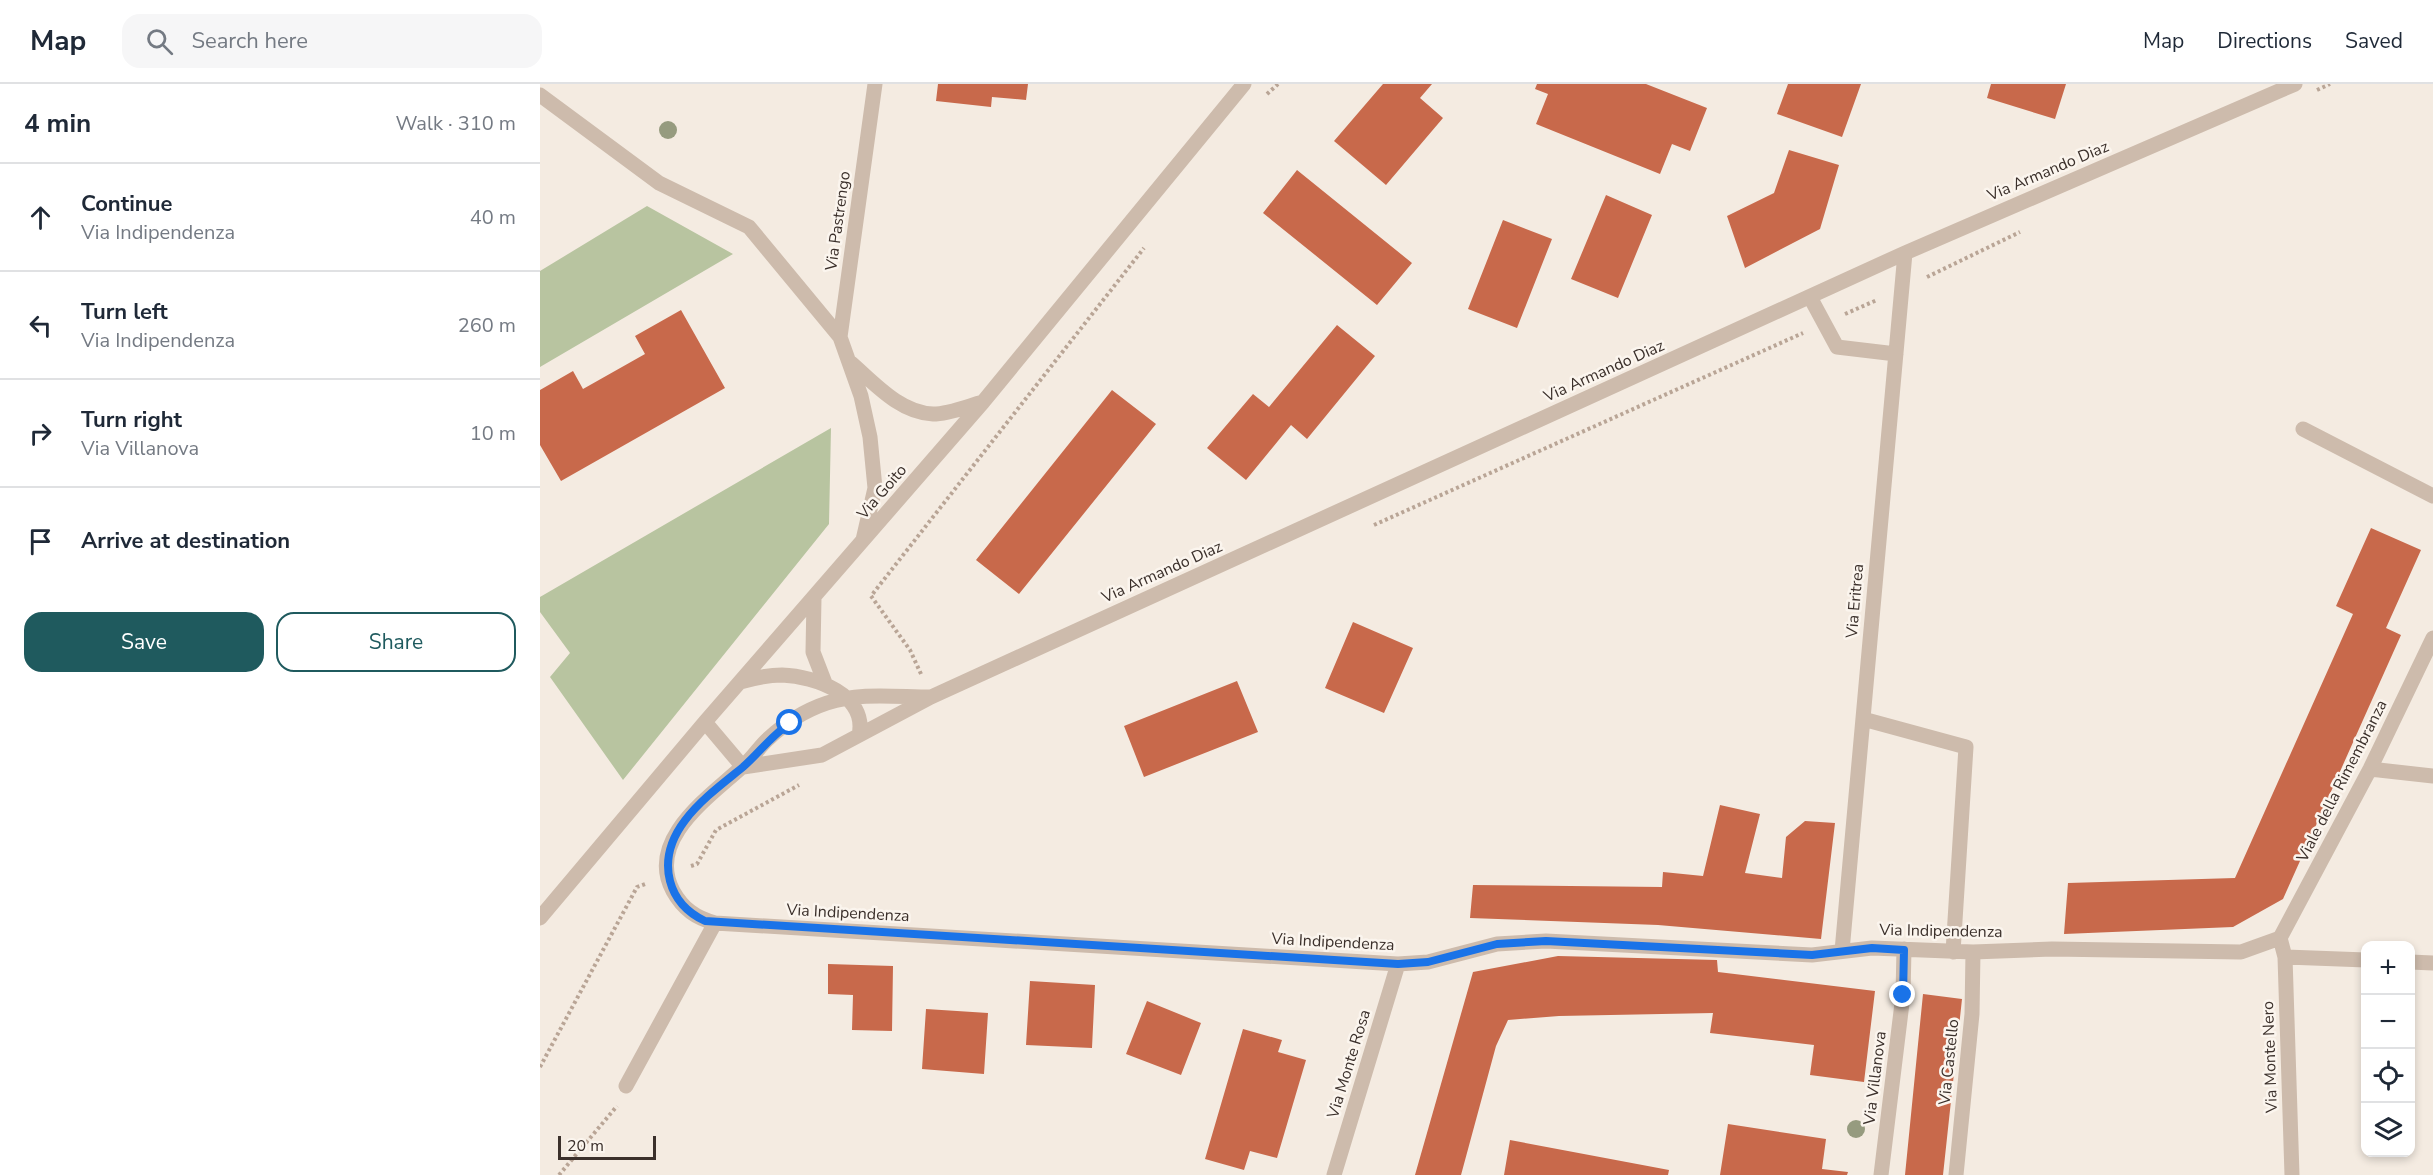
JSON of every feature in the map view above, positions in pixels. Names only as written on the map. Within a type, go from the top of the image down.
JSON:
[{"type":"street","name":"Via Pastrengo","points":[[862,542],[876,488],[870,437],[861,396],[840,337],[875,84]]},
{"type":"street","name":"Via Goito","points":[[540,918],[705,722],[983,402],[1244,84]]},
{"type":"street","name":"Via Armando Diaz","points":[[743,767],[822,755],[931,697],[1905,253],[2295,84]]},
{"type":"street","points":[[540,95],[659,183],[749,227],[840,337]]},
{"type":"street","name":"Via Eritrea","points":[[1842,951],[1905,253]]},
{"type":"street","points":[[1810,297],[1837,347],[1896,354]]},
{"type":"street","name":"Via Pastrengo","points":[[849,361],[885,394],[911,409],[934,414],[983,402]]},
{"type":"street","points":[[2303,429],[2433,496]]},
{"type":"street","points":[[814,598],[813,652],[825,683]]},
{"type":"street","name":"Viale della Rimembranza","points":[[2280,938],[2370,769],[2433,638]]},
{"type":"street","points":[[741,682],[783,675],[825,683],[847,698],[858,711],[862,723],[859,735]]},
{"type":"street","name":"Via Armando Diaz","points":[[847,698],[931,697]]},
{"type":"street","points":[[668,875],[670,851],[680,829],[707,795],[743,767],[769,738],[790,723],[826,703],[847,698]]},
{"type":"street","points":[[1863,719],[1966,747],[1953,952]]},
{"type":"street","points":[[705,722],[743,767]]},
{"type":"street","points":[[2370,769],[2433,776]]},
{"type":"street","name":"Via Indipendenza","points":[[668,875],[672,889],[687,909],[696,916],[716,923],[1398,964],[1428,962],[1497,944],[1546,941],[1812,955],[1872,948],[1953,952],[2052,949],[2241,952],[2280,938]]},
{"type":"street","points":[[626,1086],[716,923]]},
{"type":"street","name":"Via Monte Nero","points":[[2280,938],[2285,957],[2292,1175]]},
{"type":"street","name":"Via Villanova","points":[[1881,1175],[1903,995],[1904,950]]},
{"type":"street","name":"Via Castello","points":[[1956,1175],[1972,1014],[1973,952]]},
{"type":"street","points":[[2285,957],[2361,960]]},
{"type":"street","points":[[2415,962],[2433,963]]},
{"type":"street","name":"Via Monte Rosa","points":[[1334,1175],[1398,964]]},
{"type":"path","points":[[1262,98],[1278,84]]},
{"type":"path","points":[[2308,94],[2330,84]]},
{"type":"path","points":[[1367,528],[1902,289],[2030,227]]},
{"type":"path","points":[[931,697],[910,650],[871,596],[1151,239]]},
{"type":"path","points":[[540,1067],[637,887],[697,864],[716,830],[803,783]]},
{"type":"path","points":[[559,1175],[615,1111],[626,1086]]},
{"type":"green space","points":[[647,206],[733,254],[540,367],[540,271]]},
{"type":"green space","points":[[831,428],[829,524],[623,780],[550,677],[570,653],[540,612],[540,597]]},
{"type":"building","points":[[938,84],[1028,84],[1026,100],[992,97],[991,107],[936,101]]},
{"type":"building","points":[[1383,84],[1432,84],[1420,98],[1443,118],[1386,185],[1334,141]]},
{"type":"building","points":[[1537,84],[1646,84],[1707,108],[1690,151],[1672,144],[1660,174],[1536,124],[1548,94],[1535,89]]},
{"type":"building","points":[[1788,84],[1861,84],[1842,137],[1777,114]]},
{"type":"building","points":[[1991,84],[2066,84],[2055,119],[1987,98]]},
{"type":"building","points":[[1789,150],[1839,165],[1820,229],[1745,268],[1727,216],[1774,193]]},
{"type":"building","points":[[1297,170],[1412,263],[1377,305],[1263,213]]},
{"type":"building","points":[[1606,195],[1652,215],[1618,298],[1571,279]]},
{"type":"building","points":[[1503,220],[1552,239],[1517,328],[1468,309]]},
{"type":"building","points":[[681,310],[725,388],[561,481],[540,445],[540,390],[573,371],[583,389],[645,354],[635,336]]},
{"type":"building","points":[[1337,325],[1375,356],[1307,439],[1291,425],[1246,480],[1207,448],[1253,394],[1269,407]]},
{"type":"building","points":[[1112,390],[1156,424],[1019,594],[976,560]]},
{"type":"building","points":[[2371,528],[2421,550],[2386,628],[2401,635],[2283,899],[2233,927],[2064,934],[2068,883],[2235,878],[2353,614],[2336,606]]},
{"type":"building","points":[[1353,622],[1413,648],[1384,713],[1325,688]]},
{"type":"building","points":[[1237,681],[1258,732],[1144,777],[1124,726]]},
{"type":"building","points":[[1720,805],[1760,814],[1745,873],[1782,878],[1786,837],[1805,821],[1835,823],[1821,939],[1658,925],[1470,918],[1473,885],[1662,887],[1663,872],[1703,876]]},
{"type":"building","points":[[1558,956],[1717,960],[1718,972],[1875,991],[1864,1082],[1810,1075],[1814,1045],[1710,1033],[1713,1013],[1559,1016],[1508,1020],[1496,1046],[1461,1175],[1415,1175],[1473,972]]},
{"type":"building","points":[[828,964],[893,966],[892,1031],[852,1030],[853,995],[828,994]]},
{"type":"building","points":[[1030,981],[1095,985],[1092,1048],[1026,1045]]},
{"type":"building","points":[[1923,994],[1962,999],[1943,1175],[1905,1175]]},
{"type":"building","points":[[1147,1001],[1201,1023],[1181,1075],[1126,1054]]},
{"type":"building","points":[[926,1009],[988,1013],[984,1074],[922,1069]]},
{"type":"building","points":[[1243,1029],[1282,1040],[1278,1052],[1306,1060],[1277,1158],[1250,1151],[1244,1170],[1205,1159]]},
{"type":"building","points":[[1728,1124],[1826,1139],[1822,1169],[1848,1172],[1847,1175],[1720,1175]]},
{"type":"building","points":[[1510,1140],[1669,1170],[1668,1175],[1504,1175]]},
{"type":"route","points":[[790,723],[769,738],[743,767],[707,795],[691,813],[673,842],[668,863],[668,875],[672,889],[687,909],[705,921],[1398,964],[1428,962],[1497,944],[1546,941],[1812,955],[1872,948],[1904,950],[1903,995]]}]
